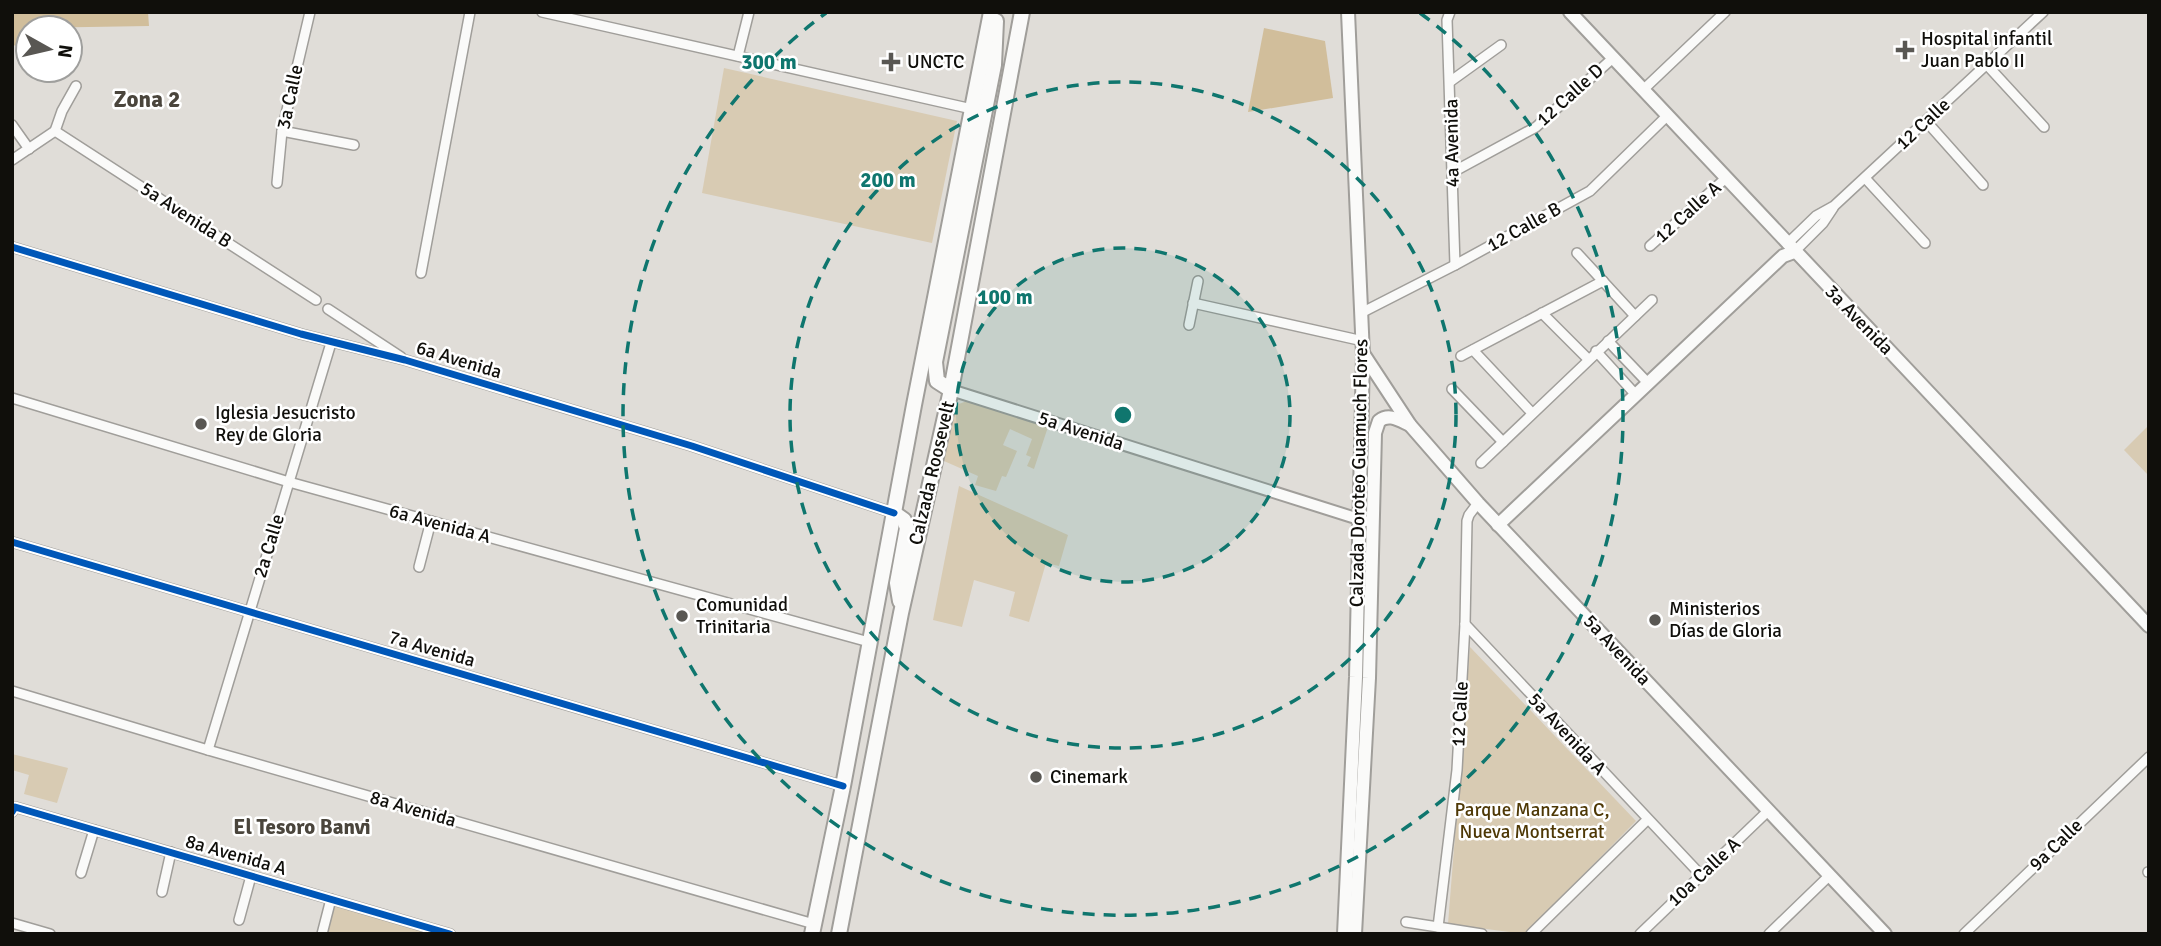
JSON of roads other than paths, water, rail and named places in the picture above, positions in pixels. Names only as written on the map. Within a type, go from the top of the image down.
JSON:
[{"type":"highway","name":"Calzada Roosevelt","points":[[813,929],[843,786],[972,109],[994,12]]},
{"type":"highway","points":[[951,390],[937,381],[935,362],[994,65],[994,12]]},
{"type":"highway","name":"Calzada Roosevelt","points":[[839,934],[901,613],[951,390],[1022,12]]},
{"type":"highway","points":[[894,513],[904,520],[907,528],[897,583],[901,613]]},
{"type":"main road","name":"Calzada Doroteo Guamuch Flores","points":[[1344,934],[1356,677],[1363,355],[1348,12]]},
{"type":"main road","name":"3a Avenida","points":[[1570,12],[1726,178],[1788,251],[2149,626]]},
{"type":"main road","name":"12 Calle","points":[[1498,525],[1788,251]]},
{"type":"main road","name":"5a Avenida","points":[[1363,355],[1410,425],[1478,503],[1885,934]]},
{"type":"main road","name":"Calzada Doroteo Guamuch Flores","points":[[1355,934],[1369,678],[1377,424],[1383,418],[1389,417],[1410,425]]},
{"type":"street","name":"3a Calle","points":[[277,183],[282,131],[310,12]]},
{"type":"street","points":[[421,273],[470,12]]},
{"type":"street","points":[[541,12],[972,109]]},
{"type":"street","points":[[738,56],[748,12]]},
{"type":"street","points":[[1644,89],[1725,12]]},
{"type":"street","name":"12 Calle","points":[[1788,251],[1823,223],[1834,206],[2043,12]]},
{"type":"street","name":"4a Avenida","points":[[1449,16],[1455,265]]},
{"type":"street","points":[[1451,81],[1501,45]]},
{"type":"street","name":"12 Calle D","points":[[1453,172],[1536,127],[1613,58]]},
{"type":"street","points":[[1987,65],[2044,127]]},
{"type":"street","points":[[12,160],[55,131],[62,111],[76,86]]},
{"type":"street","name":"12 Calle B","points":[[1361,313],[1590,191],[1668,115]]},
{"type":"street","points":[[1926,121],[1983,185]]},
{"type":"street","points":[[12,125],[29,149]]},
{"type":"street","name":"5a Avenida B","points":[[55,131],[316,300]]},
{"type":"street","points":[[282,131],[354,145]]},
{"type":"street","name":"12 Calle A","points":[[1650,247],[1726,178]]},
{"type":"street","points":[[1865,178],[1925,243]]},
{"type":"street","name":"6a Avenida","points":[[12,247],[331,343],[405,360],[692,446],[894,513]]},
{"type":"street","points":[[1577,253],[1635,316]]},
{"type":"street","points":[[1189,325],[1198,281]]},
{"type":"street","points":[[1461,356],[1603,281]]},
{"type":"street","points":[[1481,463],[1652,300]]},
{"type":"street","points":[[1194,303],[1363,341]]},
{"type":"street","points":[[328,309],[405,360]]},
{"type":"street","points":[[1542,313],[1588,359]]},
{"type":"street","points":[[1608,341],[1648,383]]},
{"type":"street","name":"2a Calle","points":[[208,750],[331,343]]},
{"type":"street","points":[[1473,350],[1532,413]]},
{"type":"street","points":[[1596,351],[1636,395]]},
{"type":"street","points":[[1613,370],[1625,359]]},
{"type":"street","points":[[1452,389],[1503,442]]},
{"type":"street","name":"5a Avenida","points":[[951,390],[1373,522]]},
{"type":"street","name":"6a Avenida A","points":[[12,398],[289,482],[869,642]]},
{"type":"street","name":"12 Calle","points":[[1438,927],[1457,770],[1465,624],[1467,521],[1478,503]]},
{"type":"street","points":[[419,567],[432,521]]},
{"type":"street","name":"7a Avenida","points":[[12,542],[843,786]]},
{"type":"street","name":"5a Avenida A","points":[[1465,624],[1700,874]]},
{"type":"street","name":"8a Avenida","points":[[12,691],[813,929]]},
{"type":"street","name":"9a Calle","points":[[1964,934],[2149,757]]},
{"type":"street","name":"8a Avenida A","points":[[13,810],[172,852],[450,934]]},
{"type":"street","name":"10a Calle A","points":[[1640,934],[1769,810]]},
{"type":"street","points":[[1531,934],[1647,820]]},
{"type":"street","points":[[81,873],[94,830]]},
{"type":"street","points":[[162,892],[172,852]]},
{"type":"street","points":[[1769,934],[1830,875]]},
{"type":"street","points":[[239,920],[251,876]]},
{"type":"street","points":[[322,934],[331,899]]},
{"type":"street","points":[[1406,922],[1422,929],[1438,927],[1482,934]]},
{"type":"street","points":[[12,923],[50,934]]},
{"type":"place","name":"Hospital infantil Juan Pablo II","points":[[1905,50]]},
{"type":"place","name":"UNCTC","points":[[891,62]]},
{"type":"place","name":"Iglesia Jesucristo Rey de Gloria","points":[[201,424]]},
{"type":"place","name":"Comunidad Trinitaria","points":[[682,616]]},
{"type":"place","name":"Ministerios Días de Gloria","points":[[1655,620]]},
{"type":"place","name":"Cinemark","points":[[1036,777]]},
{"type":"district","name":"Zona 2","points":[[147,99]]},
{"type":"district","name":"El Tesoro Banvi","points":[[302,827]]},
{"type":"park label","name":"Parque Manzana C, Nueva Montserrat","points":[[1532,821]]}]
